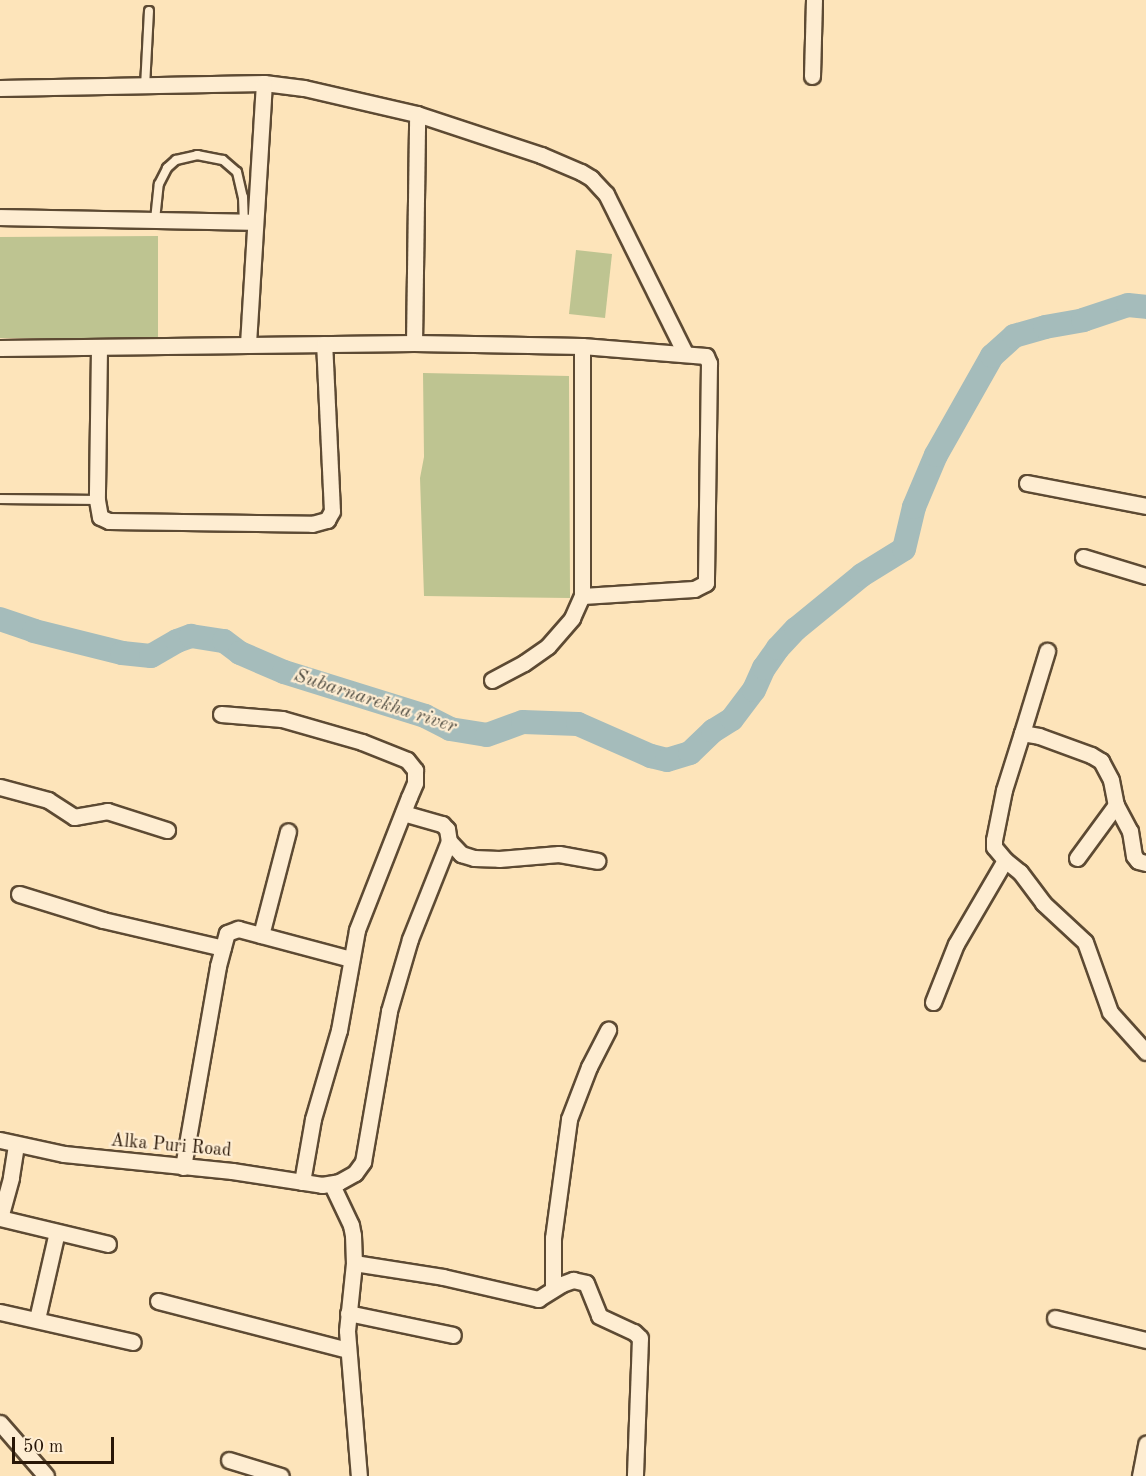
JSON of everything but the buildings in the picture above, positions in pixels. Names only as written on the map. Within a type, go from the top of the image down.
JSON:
[{"type":"street","points":[[812,76],[814,0]]},
{"type":"street","points":[[248,344],[249,222],[264,83]]},
{"type":"street","points":[[0,88],[264,83],[324,92],[417,114],[541,155],[591,178],[606,194],[685,353]]},
{"type":"street","points":[[414,343],[417,114]]},
{"type":"street","points":[[0,217],[249,222]]},
{"type":"street","points":[[0,348],[414,343],[582,346],[706,356],[709,363],[706,583],[694,589],[582,596]]},
{"type":"street","points":[[99,348],[97,500],[100,517],[109,521],[312,524],[327,520],[332,511],[333,492],[324,344]]},
{"type":"street","points":[[492,680],[524,663],[548,646],[572,618],[582,596],[582,346]]},
{"type":"street","points":[[1027,483],[1146,506]]},
{"type":"street","points":[[1083,557],[1146,576]]},
{"type":"street","points":[[1047,651],[1004,789],[994,847],[1020,872],[1043,903],[1085,942],[1110,1012],[1146,1052]]},
{"type":"street","points":[[221,714],[282,719],[362,742],[408,760],[413,765],[416,776],[357,930],[339,1030],[313,1119],[302,1182]]},
{"type":"street","points":[[1022,734],[1039,736],[1101,761],[1111,780],[1116,805],[1130,831],[1134,856],[1138,861],[1146,863]]},
{"type":"street","points":[[0,786],[48,800],[74,817],[107,811],[167,830]]},
{"type":"street","points":[[1077,858],[1116,805]]},
{"type":"street","points":[[359,1476],[348,1350],[348,1313],[354,1263],[351,1225],[336,1183],[363,1165],[389,1011],[410,939],[449,841],[447,829],[442,824],[403,813]]},
{"type":"street","points":[[261,935],[288,831]]},
{"type":"street","points":[[449,841],[461,854],[474,858],[499,859],[559,854],[597,861]]},
{"type":"street","points":[[933,1002],[956,944],[1005,860]]},
{"type":"street","points":[[19,894],[103,920],[223,948]]},
{"type":"street","points":[[183,1167],[223,948],[230,930],[238,929],[351,959]]},
{"type":"street","points":[[553,1289],[553,1238],[569,1119],[589,1066],[608,1030]]},
{"type":"street","name":"Alka Puri Road","points":[[0,1140],[16,1145],[104,1160],[302,1182],[336,1183]]},
{"type":"street","points":[[16,1145],[11,1178],[0,1218],[108,1244]]},
{"type":"street","points":[[37,1319],[57,1232]]},
{"type":"street","points":[[354,1263],[443,1277],[538,1299],[573,1280],[583,1281],[589,1288],[599,1316],[634,1332],[640,1338],[635,1476]]},
{"type":"street","points":[[158,1300],[348,1350]]},
{"type":"street","points":[[0,1312],[133,1342]]},
{"type":"street","points":[[348,1313],[453,1335]]},
{"type":"street","points":[[1055,1318],[1146,1340]]},
{"type":"street","points":[[0,1423],[46,1476]]},
{"type":"street","points":[[1140,1476],[1146,1444]]},
{"type":"street","points":[[229,1460],[281,1476]]},
{"type":"lane","points":[[145,87],[149,11]]},
{"type":"lane","points":[[154,220],[159,184],[167,168],[176,160],[197,155],[223,160],[237,172],[241,180],[249,222]]},
{"type":"lane","points":[[0,499],[97,500]]},
{"type":"green space","points":[[158,236],[158,338],[0,338],[0,237]]},
{"type":"green space","points":[[576,250],[612,254],[605,318],[569,314]]},
{"type":"green space","points":[[423,373],[569,376],[570,598],[424,596],[420,478],[424,457]]},
{"type":"waterway","name":"Subarnarekha river","points":[[0,619],[34,631],[122,653],[151,656],[191,636],[224,641],[240,653],[284,672],[425,716],[450,729],[487,735],[523,722],[578,724],[651,756],[667,760],[690,753],[713,731],[732,719],[754,690],[764,668],[778,648],[796,629],[862,575],[904,549],[914,507],[936,455],[992,356],[1014,336],[1083,320],[1128,305],[1146,307]]}]
